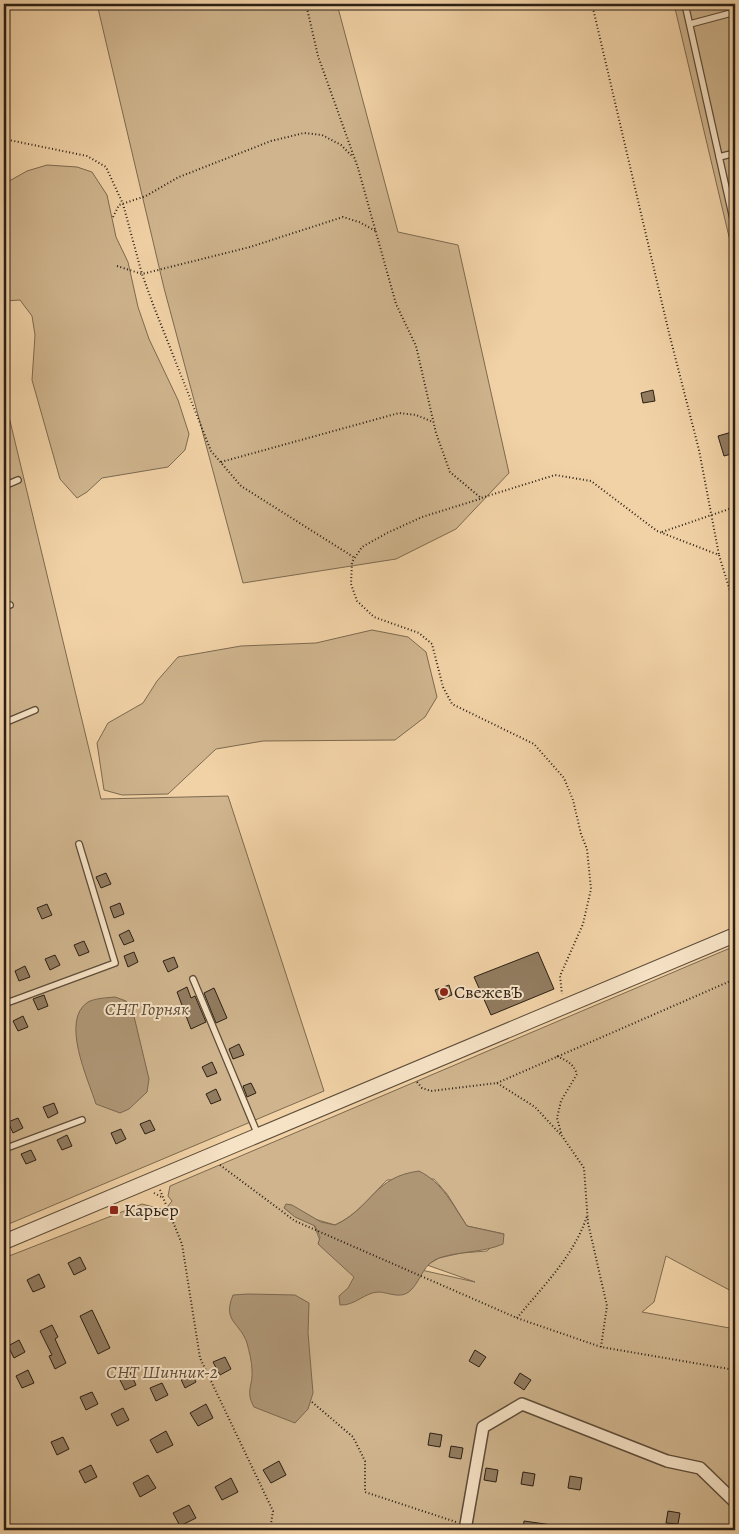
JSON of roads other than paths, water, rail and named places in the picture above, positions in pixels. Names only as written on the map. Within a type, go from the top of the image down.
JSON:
[{"type":"street","points":[[4,1242],[735,934]]},
{"type":"street","points":[[465,1527],[483,1427],[522,1404],[667,1462],[700,1468],[735,1502]]},
{"type":"lane","points":[[685,4],[735,228]]},
{"type":"lane","points":[[690,24],[735,12]]},
{"type":"lane","points":[[719,158],[735,154]]},
{"type":"lane","points":[[4,486],[18,480]]},
{"type":"lane","points":[[4,723],[35,710]]},
{"type":"lane","points":[[4,1004],[115,964],[79,844]]},
{"type":"lane","points":[[193,978],[258,1135]]},
{"type":"lane","points":[[4,1148],[82,1120]]},
{"type":"place","name":"СвежевЪ","points":[[444,992]]},
{"type":"place","name":"Карьер","points":[[114,1210]]},
{"type":"park label","name":"СНТ Горняк","points":[[147,1009]]},
{"type":"park label","name":"СНТ Шинник-2","points":[[162,1372]]}]
